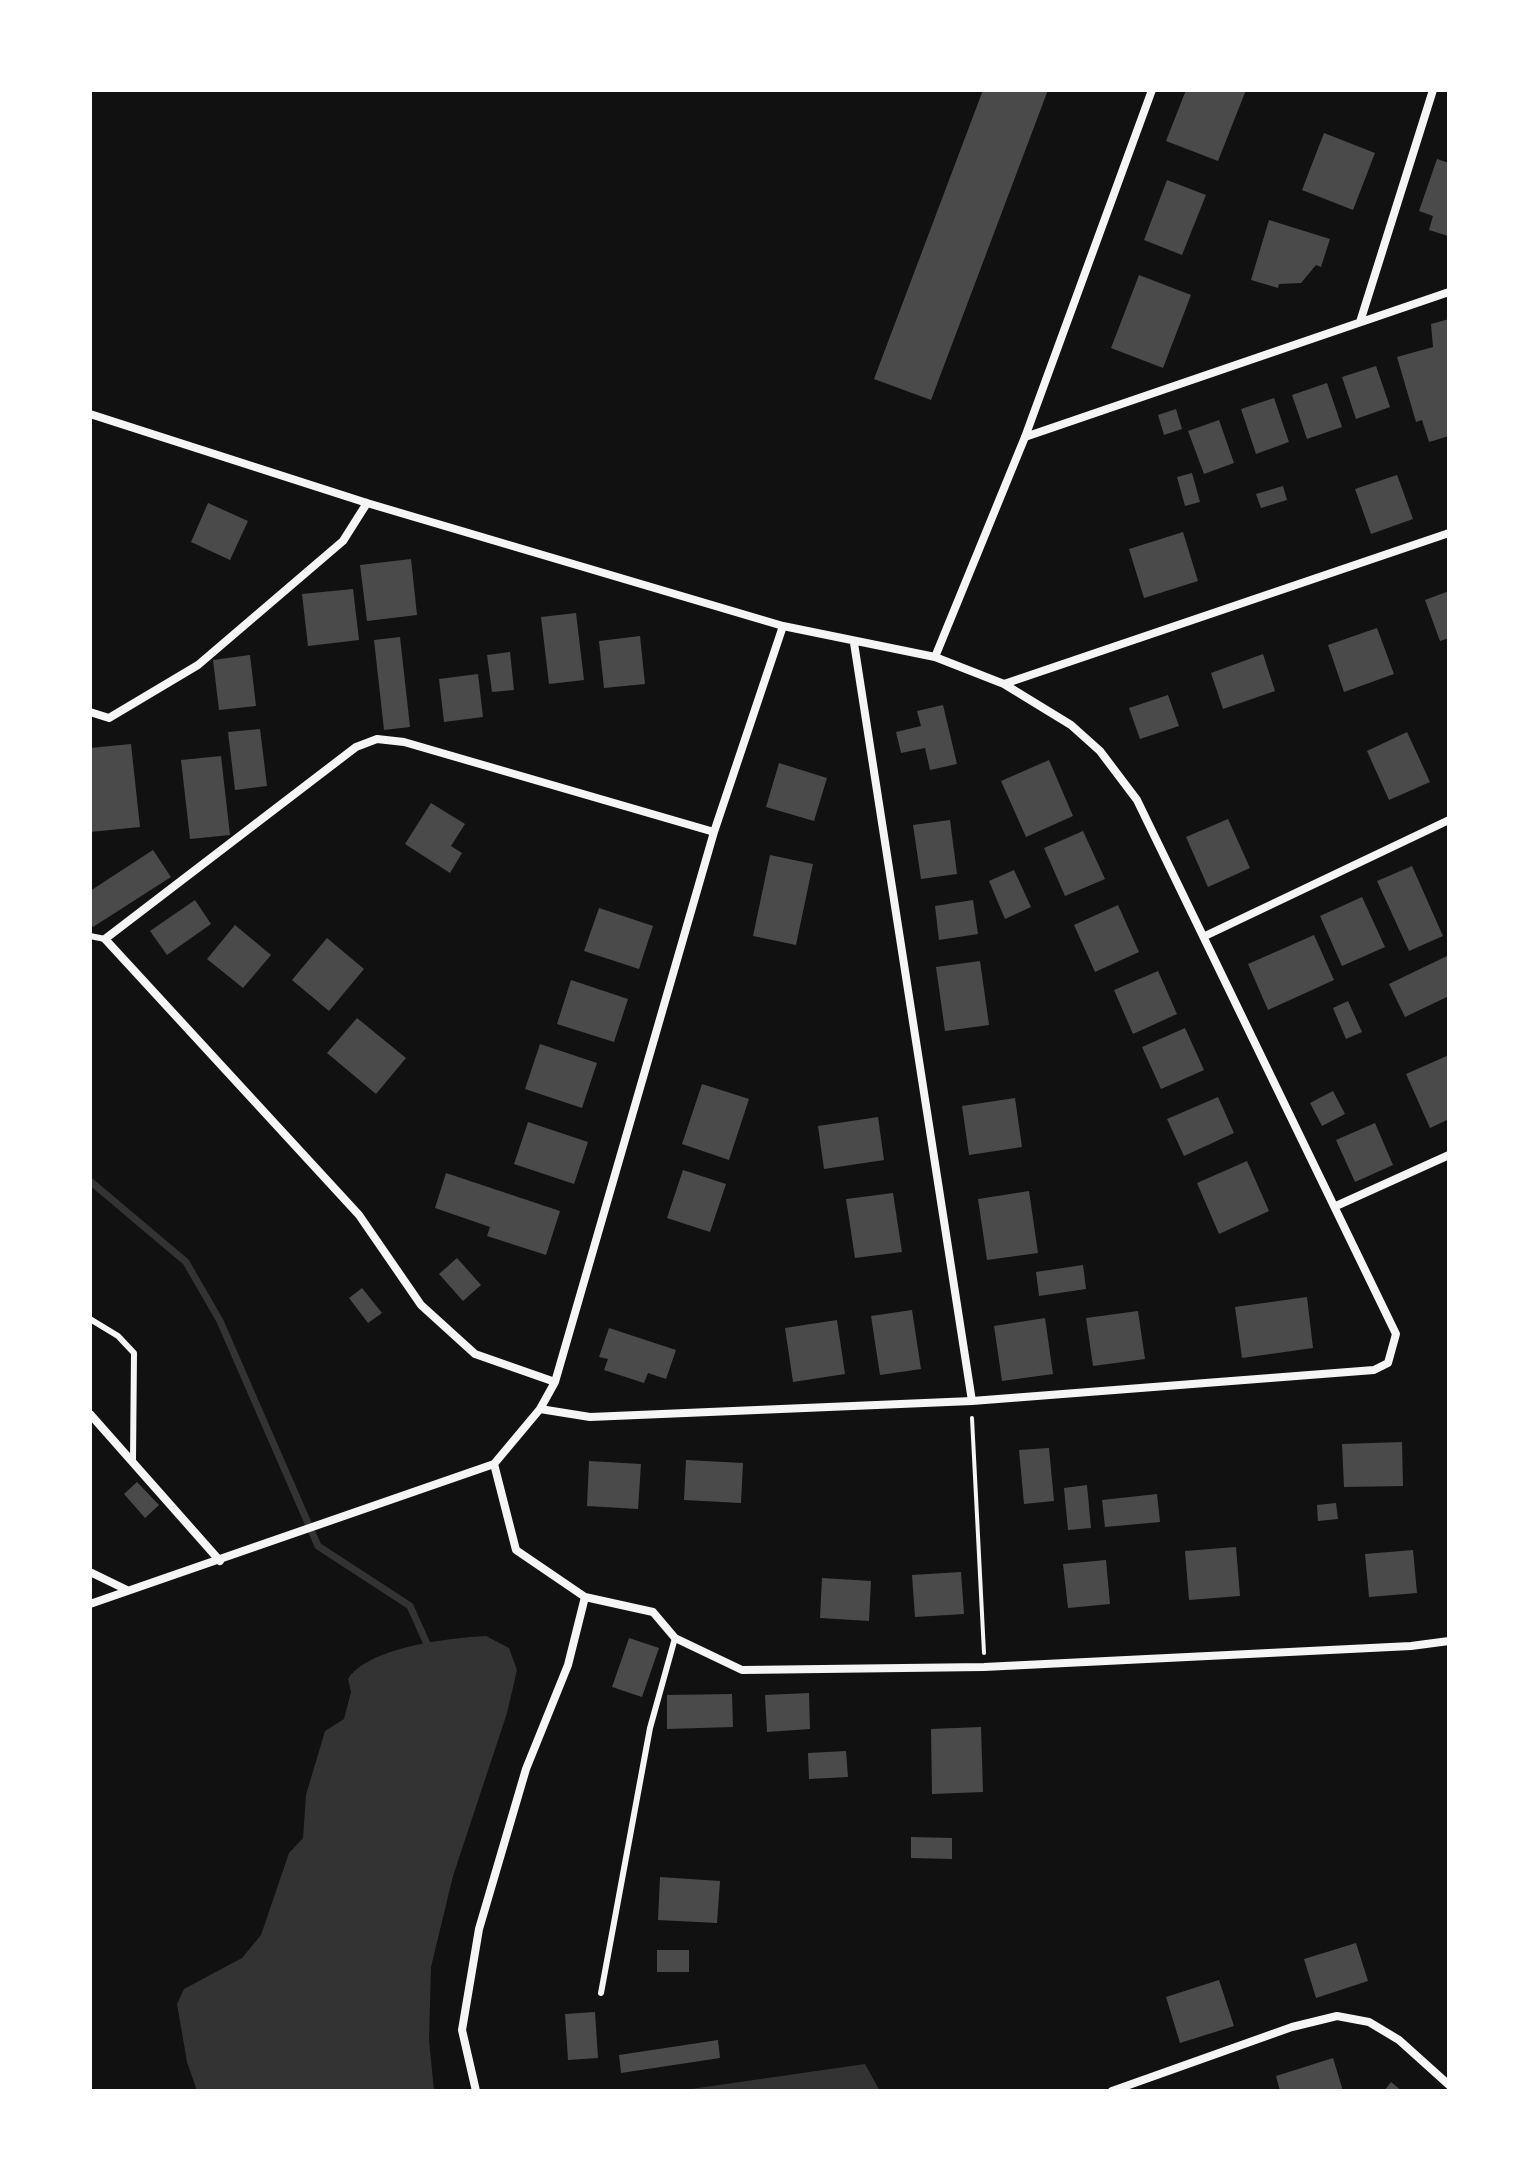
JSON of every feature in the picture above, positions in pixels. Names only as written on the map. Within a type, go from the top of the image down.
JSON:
[{"type":"street","points":[[935,657],[1025,437],[1152,90]]},
{"type":"street","points":[[1360,322],[1433,90]]},
{"type":"street","points":[[1025,437],[1449,292]]},
{"type":"street","points":[[90,414],[367,503],[783,626],[854,643],[935,657],[1004,684],[1071,725],[1100,751],[1137,800],[1396,1334],[1388,1363],[1374,1370],[972,1401],[590,1417],[540,1409]]},
{"type":"street","points":[[90,712],[109,718],[198,665],[343,541],[367,503]]},
{"type":"street","points":[[1004,684],[1449,533]]},
{"type":"street","points":[[90,1604],[494,1464],[540,1409],[555,1382],[714,832],[783,626]]},
{"type":"street","points":[[854,643],[972,1401]]},
{"type":"street","points":[[555,1382],[475,1354],[421,1305],[359,1215],[105,939],[356,747],[377,739],[404,742],[714,832]]},
{"type":"street","points":[[1205,936],[1449,820]]},
{"type":"street","points":[[1336,1206],[1449,1155]]},
{"type":"street","points":[[90,1414],[220,1561]]},
{"type":"street","points":[[494,1464],[516,1550],[585,1597],[653,1612],[675,1638],[742,1670],[984,1667],[1411,1646],[1449,1641]]},
{"type":"street","points":[[90,1572],[127,1590]]},
{"type":"street","points":[[476,2091],[462,2030],[479,1929],[526,1769],[568,1665],[585,1597]]},
{"type":"street","points":[[1112,2091],[1292,2027],[1337,2016],[1369,2022],[1399,2040],[1449,2085]]},
{"type":"lane","points":[[90,936],[105,939]]},
{"type":"lane","points":[[90,1319],[118,1336],[134,1353],[133,1460]]},
{"type":"lane","points":[[601,1993],[650,1728],[675,1638]]},
{"type":"path","points":[[972,1401],[984,1667]]},
{"type":"shaded area","points":[[486,1636],[509,1648],[517,1670],[507,1713],[453,1876],[431,1967],[429,2040],[434,2091],[197,2091],[187,2062],[177,2004],[184,1989],[242,1958],[261,1935],[289,1853],[303,1838],[306,1795],[325,1731],[344,1719],[351,1692],[348,1679],[358,1668],[391,1652],[432,1642]]},
{"type":"shaded area","points":[[865,2064],[880,2091],[677,2091]]},
{"type":"building","points":[[983,90],[1048,90],[931,400],[874,379]]},
{"type":"building","points":[[1186,90],[1246,90],[1218,161],[1166,141]]},
{"type":"building","points":[[1324,133],[1375,153],[1353,210],[1302,190]]},
{"type":"building","points":[[1437,159],[1449,163],[1448,236],[1429,230],[1433,216],[1419,211]]},
{"type":"building","points":[[1167,180],[1206,195],[1182,255],[1144,240]]},
{"type":"building","points":[[1269,220],[1330,239],[1321,267],[1316,265],[1301,283],[1279,284],[1278,288],[1251,280]]},
{"type":"building","points":[[1139,275],[1191,295],[1163,368],[1111,348]]},
{"type":"building","points":[[1449,319],[1449,436],[1429,442],[1422,420],[1416,422],[1397,357],[1433,347],[1431,324]]},
{"type":"building","points":[[1376,366],[1390,407],[1356,419],[1342,377]]},
{"type":"building","points":[[1327,383],[1342,427],[1307,439],[1292,395]]},
{"type":"building","points":[[1274,398],[1289,442],[1256,454],[1241,409]]},
{"type":"building","points":[[1176,409],[1182,429],[1164,435],[1158,415]]},
{"type":"building","points":[[1219,420],[1234,463],[1204,474],[1188,431]]},
{"type":"building","points":[[1192,473],[1200,502],[1185,506],[1177,477]]},
{"type":"building","points":[[1397,475],[1413,519],[1371,534],[1355,489]]},
{"type":"building","points":[[1283,486],[1287,500],[1261,508],[1256,494]]},
{"type":"building","points":[[208,503],[248,521],[230,560],[191,542]]},
{"type":"building","points":[[1183,532],[1198,581],[1144,598],[1129,549]]},
{"type":"building","points":[[411,559],[417,615],[367,621],[360,565]]},
{"type":"building","points":[[353,589],[359,640],[308,646],[302,594]]},
{"type":"building","points":[[1449,591],[1449,638],[1440,641],[1425,600]]},
{"type":"building","points":[[576,613],[584,680],[549,684],[541,617]]},
{"type":"building","points":[[1377,628],[1394,674],[1344,692],[1328,645]]},
{"type":"building","points":[[640,636],[645,684],[604,688],[599,641]]},
{"type":"building","points":[[400,637],[410,727],[384,730],[374,640]]},
{"type":"building","points":[[510,652],[514,690],[492,692],[487,655]]},
{"type":"building","points":[[1263,654],[1275,691],[1223,709],[1211,673]]},
{"type":"building","points":[[250,655],[256,706],[219,710],[213,660]]},
{"type":"building","points":[[478,674],[483,717],[444,722],[439,679]]},
{"type":"building","points":[[1168,695],[1179,726],[1140,739],[1129,708]]},
{"type":"building","points":[[943,705],[957,764],[930,770],[925,748],[901,753],[896,732],[921,726],[917,711]]},
{"type":"building","points":[[260,729],[267,786],[235,790],[228,732]]},
{"type":"building","points":[[1407,732],[1430,782],[1389,800],[1367,751]]},
{"type":"building","points":[[131,744],[140,827],[90,832],[90,748]]},
{"type":"building","points":[[221,756],[230,835],[190,839],[181,760]]},
{"type":"building","points":[[1049,760],[1073,816],[1026,837],[1001,781]]},
{"type":"building","points":[[779,763],[827,778],[814,821],[766,807]]},
{"type":"building","points":[[431,803],[465,824],[451,846],[462,853],[450,873],[405,844]]},
{"type":"building","points":[[1228,819],[1250,868],[1208,887],[1186,837]]},
{"type":"building","points":[[950,820],[957,874],[921,879],[913,825]]},
{"type":"building","points":[[1083,831],[1105,879],[1065,896],[1044,848]]},
{"type":"building","points":[[153,850],[171,877],[93,927],[90,922],[90,891]]},
{"type":"building","points":[[770,855],[813,864],[796,945],[753,936]]},
{"type":"building","points":[[1412,866],[1443,936],[1409,951],[1377,881]]},
{"type":"building","points":[[1014,870],[1031,907],[1005,919],[989,881]]},
{"type":"building","points":[[1362,897],[1385,947],[1342,966],[1320,916]]},
{"type":"building","points":[[195,900],[211,924],[167,955],[150,931]]},
{"type":"building","points":[[973,900],[978,934],[939,940],[935,906]]},
{"type":"building","points":[[1118,905],[1139,952],[1095,972],[1074,925]]},
{"type":"building","points":[[599,908],[653,926],[639,969],[584,951]]},
{"type":"building","points":[[235,925],[271,955],[243,988],[207,959]]},
{"type":"building","points":[[1314,935],[1334,980],[1268,1010],[1248,964]]},
{"type":"building","points":[[327,938],[364,969],[329,1011],[292,980]]},
{"type":"building","points":[[1449,955],[1449,996],[1405,1017],[1389,984]]},
{"type":"building","points":[[980,961],[989,1025],[945,1031],[936,967]]},
{"type":"building","points":[[1158,971],[1177,1014],[1133,1034],[1114,990]]},
{"type":"building","points":[[571,980],[628,999],[614,1042],[557,1024]]},
{"type":"building","points":[[1348,1001],[1362,1032],[1346,1039],[1333,1008]]},
{"type":"building","points":[[357,1018],[406,1058],[376,1094],[327,1053]]},
{"type":"building","points":[[1185,1028],[1204,1070],[1161,1089],[1142,1047]]},
{"type":"building","points":[[540,1044],[597,1063],[582,1108],[525,1089]]},
{"type":"building","points":[[1449,1055],[1449,1119],[1430,1128],[1406,1074]]},
{"type":"building","points":[[702,1084],[749,1099],[729,1160],[682,1144]]},
{"type":"building","points":[[1333,1091],[1345,1114],[1322,1126],[1310,1103]]},
{"type":"building","points":[[1218,1097],[1234,1133],[1184,1156],[1167,1119]]},
{"type":"building","points":[[1015,1098],[1022,1147],[969,1155],[962,1106]]},
{"type":"building","points":[[878,1117],[884,1160],[824,1169],[818,1126]]},
{"type":"building","points":[[528,1122],[588,1142],[574,1184],[514,1164]]},
{"type":"building","points":[[1375,1123],[1393,1165],[1355,1182],[1336,1140]]},
{"type":"building","points":[[1247,1161],[1269,1211],[1219,1234],[1197,1183]]},
{"type":"building","points":[[683,1170],[726,1184],[710,1232],[667,1218]]},
{"type":"building","points":[[446,1173],[560,1211],[546,1255],[487,1236],[490,1227],[435,1208]]},
{"type":"building","points":[[1029,1191],[1038,1253],[987,1260],[978,1199]]},
{"type":"building","points":[[893,1193],[902,1252],[855,1258],[846,1199]]},
{"type":"building","points":[[457,1258],[481,1285],[463,1301],[439,1274]]},
{"type":"building","points":[[1083,1265],[1086,1289],[1039,1296],[1036,1272]]},
{"type":"building","points":[[362,1288],[382,1313],[368,1323],[349,1298]]},
{"type":"building","points":[[1307,1297],[1313,1348],[1242,1358],[1235,1307]]},
{"type":"building","points":[[912,1310],[921,1369],[880,1375],[871,1316]]},
{"type":"building","points":[[1138,1311],[1145,1359],[1093,1366],[1086,1318]]},
{"type":"building","points":[[1045,1318],[1053,1374],[1002,1381],[994,1326]]},
{"type":"building","points":[[837,1320],[845,1374],[793,1382],[785,1328]]},
{"type":"building","points":[[609,1328],[676,1350],[666,1379],[648,1373],[644,1383],[604,1370],[608,1359],[599,1357]]},
{"type":"building","points":[[1402,1442],[1403,1486],[1344,1487],[1342,1444]]},
{"type":"building","points":[[1049,1448],[1054,1501],[1024,1504],[1019,1450]]},
{"type":"building","points":[[686,1460],[743,1463],[741,1503],[684,1500]]},
{"type":"building","points":[[589,1461],[641,1464],[638,1509],[587,1506]]},
{"type":"building","points":[[137,1482],[159,1505],[145,1518],[124,1494]]},
{"type":"building","points":[[1087,1485],[1091,1528],[1068,1530],[1064,1488]]},
{"type":"building","points":[[1157,1494],[1160,1522],[1105,1527],[1102,1500]]},
{"type":"building","points":[[1336,1503],[1338,1519],[1318,1521],[1317,1505]]},
{"type":"building","points":[[1236,1547],[1240,1596],[1189,1600],[1185,1551]]},
{"type":"building","points":[[1413,1550],[1417,1593],[1369,1597],[1365,1554]]},
{"type":"building","points":[[1106,1560],[1110,1604],[1068,1608],[1063,1564]]},
{"type":"building","points":[[961,1572],[964,1614],[915,1617],[912,1575]]},
{"type":"building","points":[[822,1578],[871,1581],[869,1621],[820,1618]]},
{"type":"building","points":[[629,1638],[659,1648],[642,1697],[612,1687]]},
{"type":"building","points":[[809,1693],[810,1729],[767,1732],[765,1695]]},
{"type":"building","points":[[732,1694],[733,1727],[667,1729],[667,1695]]},
{"type":"building","points":[[981,1727],[983,1792],[932,1794],[931,1729]]},
{"type":"building","points":[[846,1751],[848,1777],[809,1779],[808,1753]]},
{"type":"building","points":[[911,1837],[952,1838],[952,1859],[911,1858]]},
{"type":"building","points":[[660,1877],[720,1881],[717,1923],[658,1920]]},
{"type":"building","points":[[1356,1943],[1368,1981],[1316,1998],[1304,1959]]},
{"type":"building","points":[[657,1950],[689,1950],[689,1972],[657,1972]]},
{"type":"building","points":[[1219,1980],[1234,2026],[1180,2043],[1166,1997]]},
{"type":"building","points":[[595,2012],[598,2058],[568,2060],[565,2014]]},
{"type":"building","points":[[718,2040],[720,2058],[621,2073],[619,2055]]},
{"type":"building","points":[[1333,2058],[1343,2091],[1280,2091],[1276,2076]]},
{"type":"building","points":[[1391,2082],[1402,2091],[1384,2091]]},
{"type":"waterway","points":[[90,1181],[186,1262],[220,1321],[318,1546],[410,1606],[427,1644]]}]
